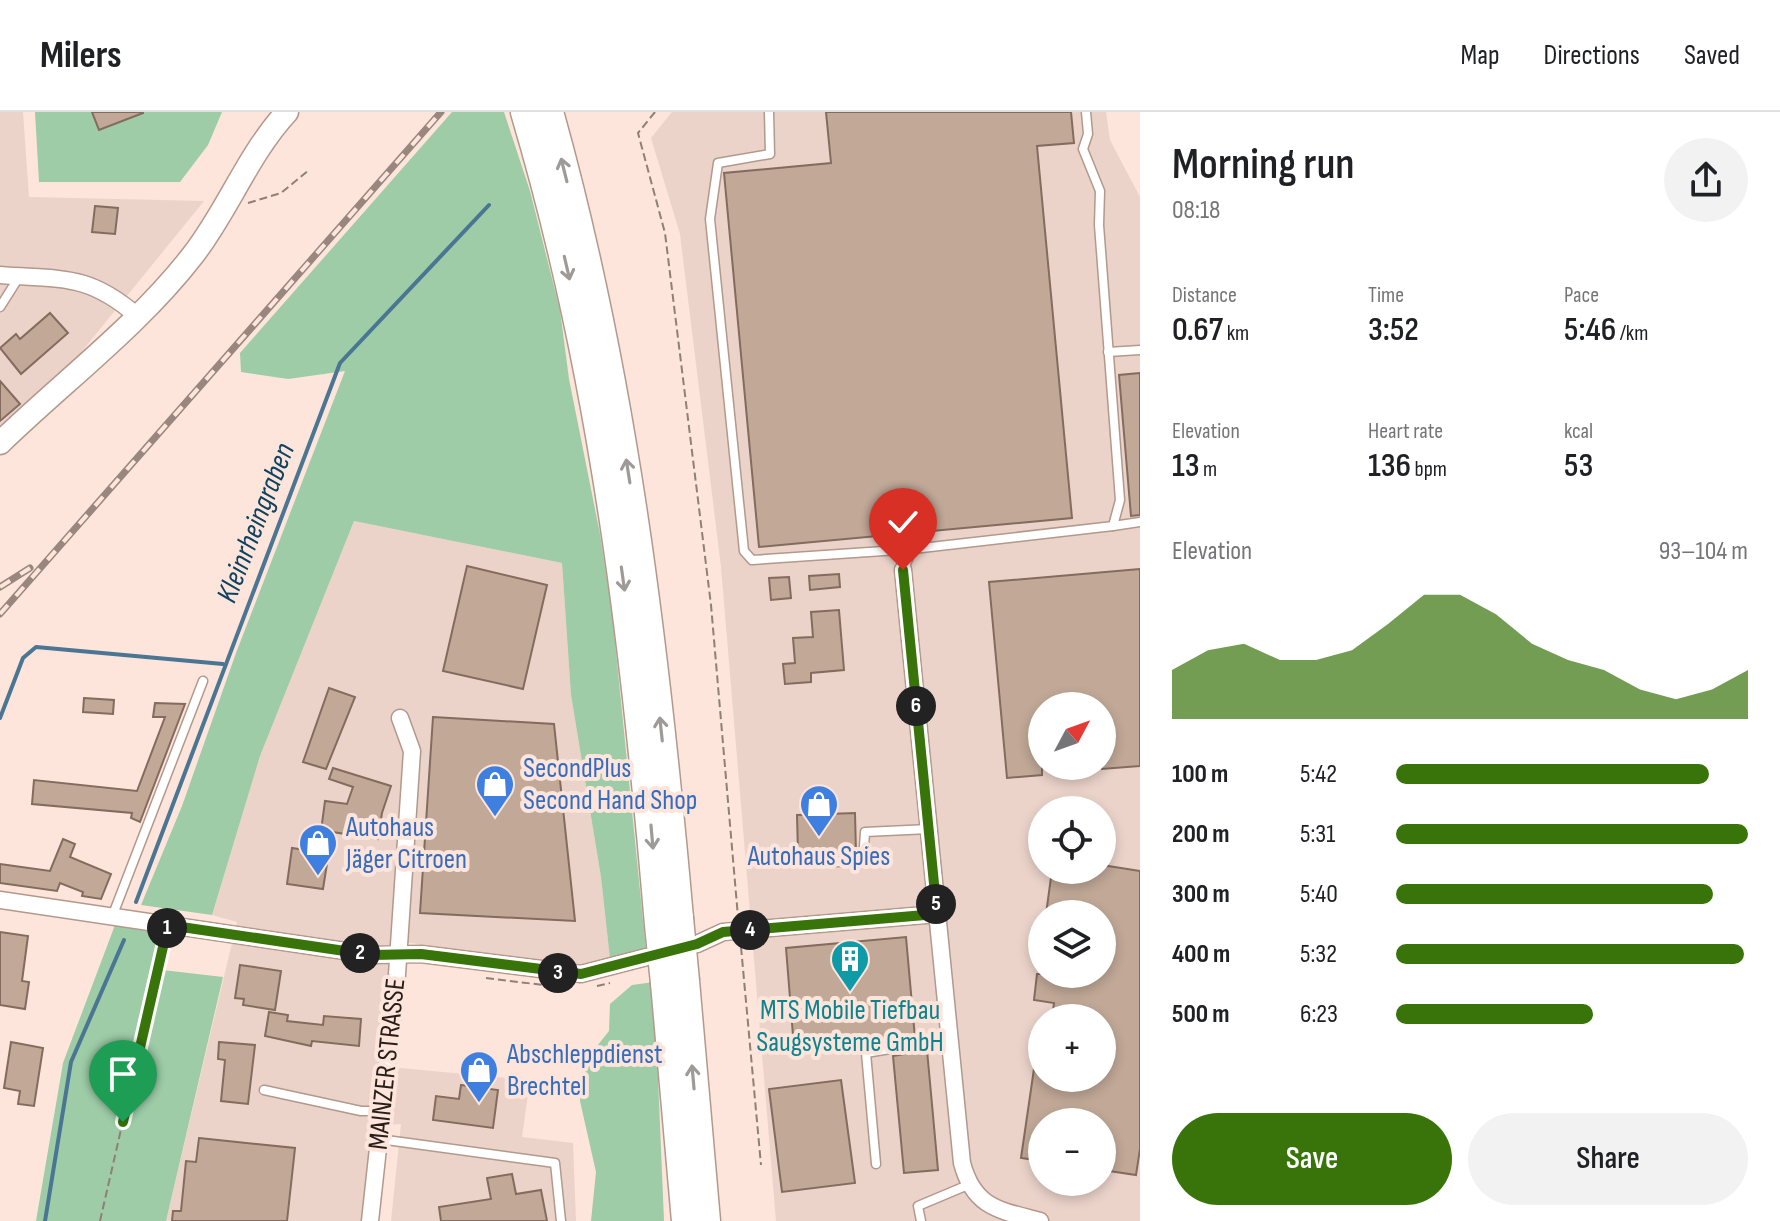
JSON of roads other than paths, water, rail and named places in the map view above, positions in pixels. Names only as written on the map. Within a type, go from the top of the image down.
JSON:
[{"type":"highway","points":[[525,112],[562,246],[602,435],[669,922],[706,1221]]},
{"type":"highway","points":[[549,112],[596,301],[628,470],[659,709],[669,922]]},
{"type":"highway","points":[[675,982],[686,1221]]},
{"type":"main road","points":[[0,443],[136,315],[192,257],[231,201],[257,150],[282,114]]},
{"type":"street","points":[[0,275],[92,285],[109,292],[136,315]]},
{"type":"street","points":[[903,570],[962,1163],[968,1185],[984,1201],[1040,1221]]},
{"type":"street","name":"MAINZER STRASSE","points":[[370,1221],[398,952],[412,751],[400,718]]},
{"type":"street","points":[[0,900],[372,955],[398,952],[581,974],[697,944],[723,932],[937,914]]},
{"type":"lane","points":[[769,112],[770,154],[718,163],[710,219],[744,551],[752,560],[913,549],[1140,522]]},
{"type":"lane","points":[[1086,112],[1088,134],[1083,149],[1100,191],[1099,225],[1120,500],[1113,526]]},
{"type":"lane","points":[[0,307],[19,276]]},
{"type":"lane","points":[[1108,352],[1140,350]]},
{"type":"lane","points":[[903,570],[913,549]]},
{"type":"lane","points":[[112,917],[203,681]]},
{"type":"lane","points":[[813,862],[863,862],[865,832],[929,829]]},
{"type":"lane","points":[[876,1164],[866,1053],[950,1039]]},
{"type":"lane","points":[[264,1090],[361,1111],[382,1111]]},
{"type":"lane","points":[[379,1139],[555,1163],[561,1221]]},
{"type":"lane","points":[[921,1221],[918,1206],[968,1185]]},
{"type":"waterway","name":"Kleinrheingraben","points":[[136,902],[340,363],[489,205]]},
{"type":"waterway","points":[[0,718],[23,658],[36,647],[223,664]]},
{"type":"waterway","name":"Kleinrheingraben","points":[[45,1221],[71,1062],[124,940]]},
{"type":"railway","points":[[0,614],[441,112]]},
{"type":"railway","points":[[0,587],[30,568]]},
{"type":"place","name":"SecondPlus Second Hand Shop","points":[[495,818]]},
{"type":"place","name":"Autohaus Spies","points":[[819,838]]},
{"type":"place","name":"Autohaus Jäger Citroen","points":[[318,877]]},
{"type":"place","name":"MTS Mobile Tiefbau Saugsysteme GmbH","points":[[850,993]]},
{"type":"place","name":"Abschleppdienst Brechtel","points":[[479,1104]]}]
